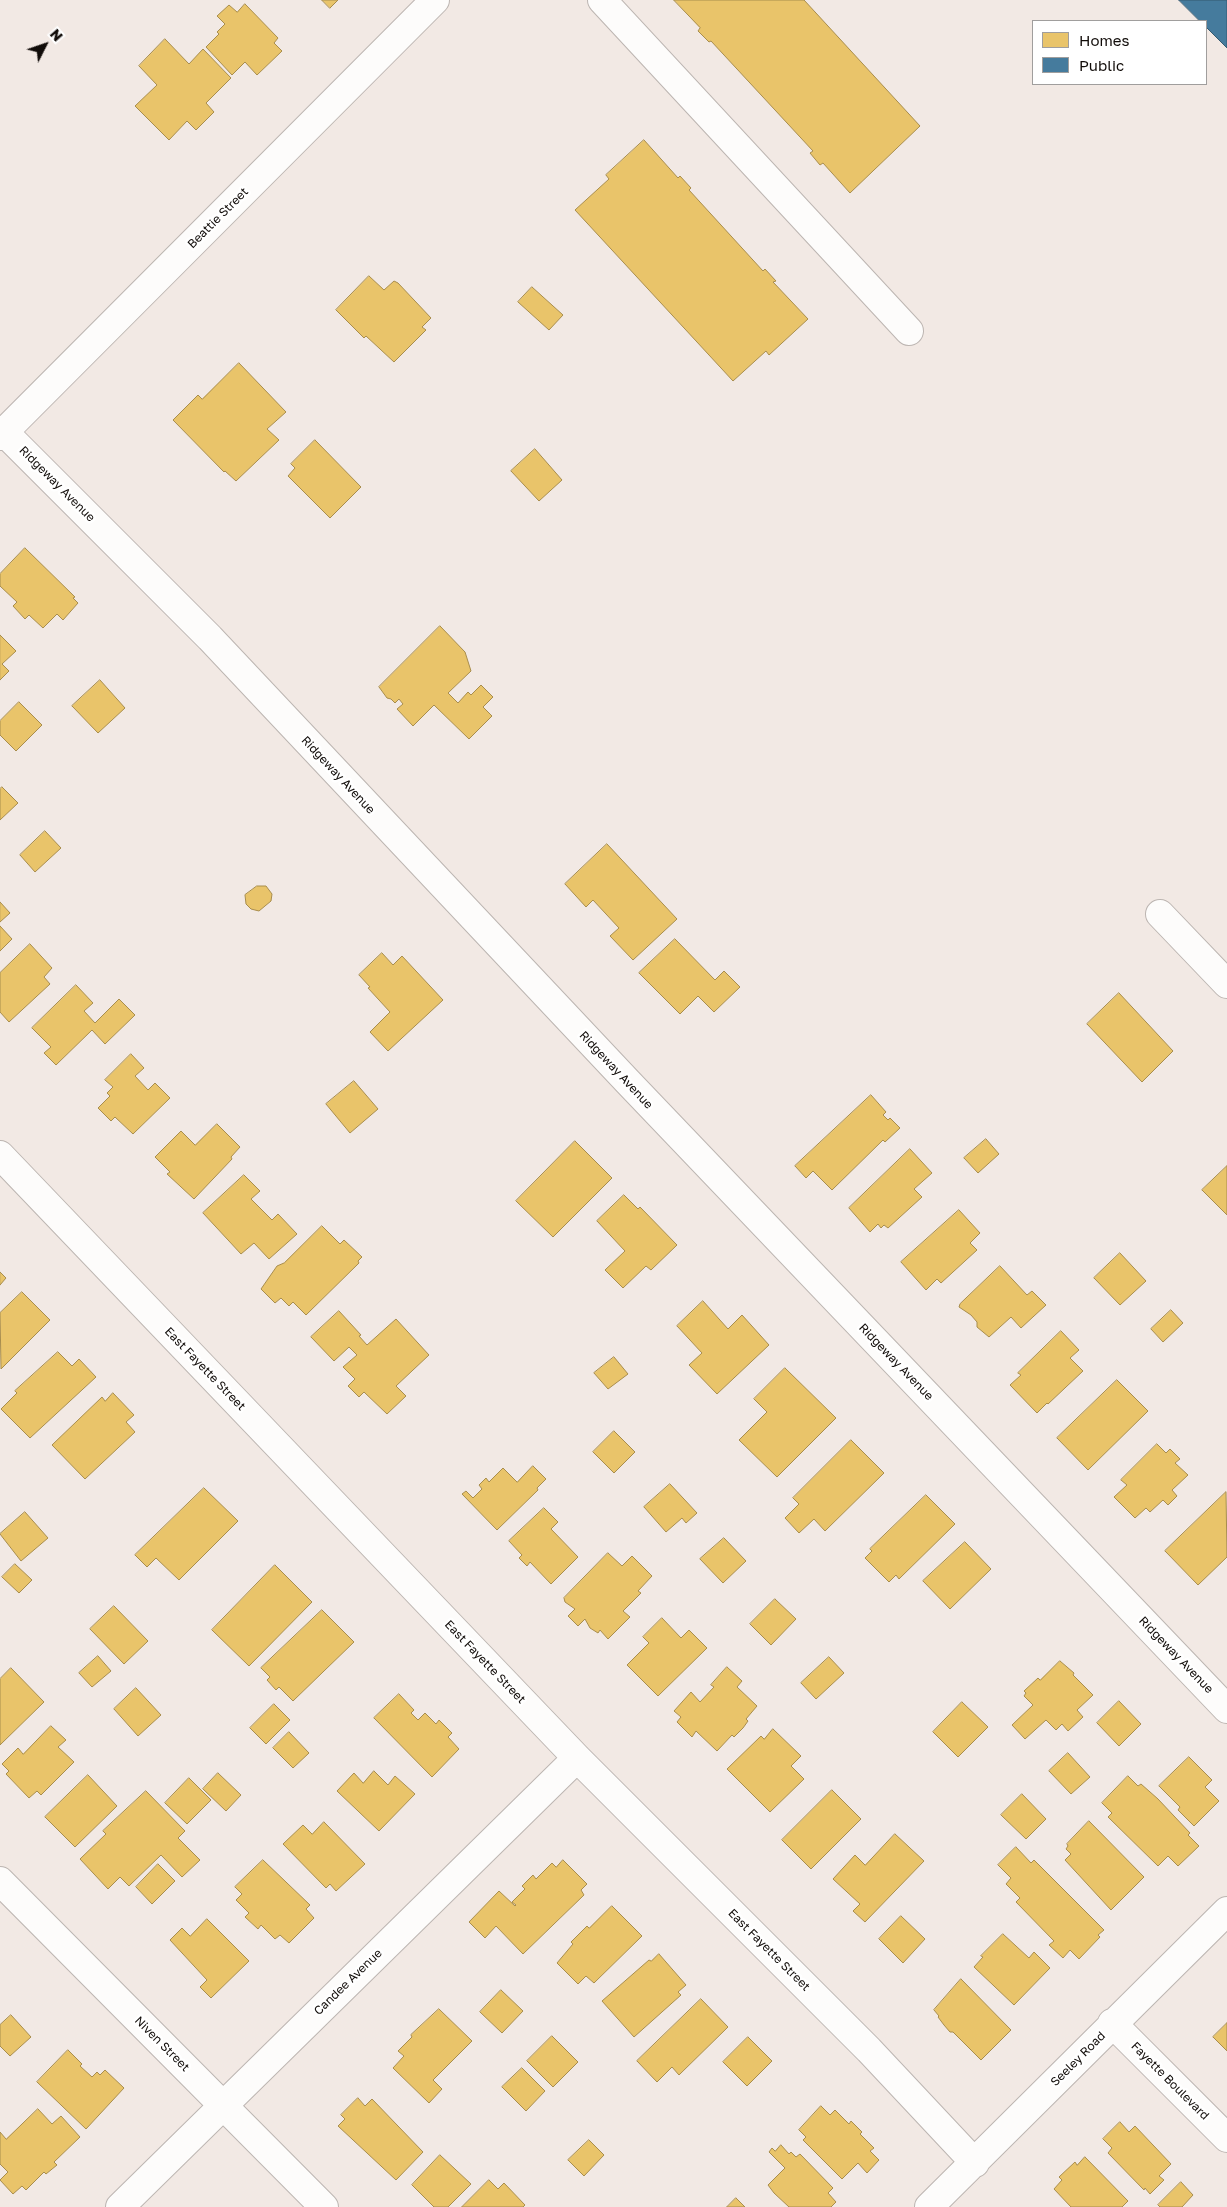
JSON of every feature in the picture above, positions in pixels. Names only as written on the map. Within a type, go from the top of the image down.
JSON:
[{"type":"street","name":"Beattie Street","points":[[2,434],[435,0]]},
{"type":"street","points":[[602,0],[909,331]]},
{"type":"street","name":"Ridgeway Avenue","points":[[2,434],[210,638],[628,1082],[1227,1709]]},
{"type":"street","points":[[1160,914],[1227,984]]},
{"type":"street","name":"East Fayette Street","points":[[0,1156],[577,1758],[869,2050],[975,2162]]},
{"type":"street","name":"Candee Avenue","points":[[120,2207],[222,2104],[577,1758]]},
{"type":"street","name":"Niven Street","points":[[0,1881],[324,2207]]},
{"type":"street","name":"Seeley Road","points":[[929,2207],[1227,1910]]},
{"type":"street","name":"Fayette Boulevard","points":[[1112,2023],[1227,2138]]},
{"type":"building: Homes","points":[[322,0],[338,0],[330,8]]},
{"type":"building: Homes","points":[[674,0],[804,0],[920,126],[850,193],[823,163],[820,165],[810,153],[813,151],[711,41],[709,42],[698,31],[700,28]]},
{"type":"building: Homes","points":[[245,4],[278,38],[274,43],[282,51],[257,75],[245,62],[232,75],[206,47],[219,34],[217,32],[225,24],[217,16],[229,5],[237,12]]},
{"type":"building: Homes","points":[[165,39],[189,64],[203,49],[231,78],[206,103],[214,112],[196,130],[187,121],[169,140],[135,106],[157,85],[139,66]]},
{"type":"building: Homes","points":[[644,140],[678,178],[680,176],[691,188],[689,190],[763,271],[765,269],[776,281],[773,282],[808,319],[769,355],[766,351],[733,381],[575,210],[609,179],[606,175]]},
{"type":"building: Homes","points":[[369,276],[384,290],[394,281],[398,283],[431,318],[422,327],[426,330],[394,362],[366,336],[364,338],[336,310]]},
{"type":"building: Homes","points":[[532,287],[563,315],[549,330],[518,302]]},
{"type":"building: Homes","points":[[239,363],[286,412],[267,429],[279,440],[236,481],[224,472],[173,420],[198,395],[202,399]]},
{"type":"building: Homes","points":[[315,440],[361,487],[330,518],[288,476],[295,468],[291,464]]},
{"type":"building: Homes","points":[[535,449],[562,480],[539,501],[511,471]]},
{"type":"building: Homes","points":[[25,548],[75,597],[73,598],[78,603],[63,620],[57,614],[43,628],[29,615],[25,619],[13,606],[17,602],[0,586],[0,574]]},
{"type":"building: Homes","points":[[440,626],[465,652],[471,671],[448,693],[458,703],[468,692],[471,695],[481,685],[493,697],[483,707],[492,716],[469,739],[434,705],[413,726],[397,709],[403,704],[399,699],[395,703],[387,698],[379,687]]},
{"type":"building: Homes","points":[[0,635],[16,651],[2,664],[9,671],[0,680]]},
{"type":"building: Homes","points":[[100,680],[125,708],[98,733],[72,706]]},
{"type":"building: Homes","points":[[19,702],[42,725],[16,751],[0,735],[0,721]]},
{"type":"building: Homes","points":[[2,787],[18,803],[0,820],[0,789]]},
{"type":"building: Homes","points":[[45,831],[61,848],[35,872],[20,855]]},
{"type":"building: Homes","points":[[607,844],[677,919],[633,960],[610,936],[619,928],[593,900],[586,907],[565,884]]},
{"type":"building: Homes","points":[[257,886],[266,886],[272,894],[271,901],[259,911],[251,909],[246,904],[245,895]]},
{"type":"building: Homes","points":[[0,902],[10,913],[0,922]]},
{"type":"building: Homes","points":[[0,926],[12,939],[0,951]]},
{"type":"building: Homes","points":[[675,939],[715,980],[724,971],[740,987],[714,1012],[698,996],[680,1014],[639,973]]},
{"type":"building: Homes","points":[[30,944],[52,968],[44,977],[50,984],[9,1022],[0,1012],[0,973]]},
{"type":"building: Homes","points":[[382,953],[393,965],[402,956],[443,1000],[388,1051],[370,1032],[390,1012],[359,975]]},
{"type":"building: Homes","points":[[76,985],[93,1003],[84,1011],[95,1023],[119,999],[135,1015],[105,1044],[92,1030],[56,1065],[44,1053],[51,1047],[32,1028]]},
{"type":"building: Homes","points":[[1119,993],[1173,1051],[1142,1082],[1087,1024]]},
{"type":"building: Homes","points":[[131,1054],[144,1068],[135,1076],[148,1090],[155,1083],[170,1098],[133,1134],[115,1117],[111,1121],[98,1108],[110,1096],[107,1093],[113,1087],[105,1080]]},
{"type":"building: Homes","points":[[354,1081],[378,1109],[350,1133],[326,1104]]},
{"type":"building: Homes","points":[[871,1095],[886,1112],[883,1115],[888,1120],[890,1118],[900,1128],[885,1142],[883,1140],[832,1190],[813,1171],[806,1178],[795,1166]]},
{"type":"building: Homes","points":[[217,1124],[240,1147],[231,1157],[232,1159],[194,1199],[167,1174],[170,1172],[155,1157],[181,1131],[195,1145]]},
{"type":"building: Homes","points":[[986,1139],[999,1154],[978,1173],[964,1158]]},
{"type":"building: Homes","points":[[575,1141],[612,1178],[553,1237],[516,1201]]},
{"type":"building: Homes","points":[[910,1149],[932,1173],[914,1189],[922,1197],[888,1228],[884,1225],[881,1228],[878,1224],[870,1232],[849,1208]]},
{"type":"building: Homes","points":[[1227,1166],[1227,1215],[1202,1190]]},
{"type":"building: Homes","points":[[244,1175],[260,1191],[251,1199],[272,1220],[278,1214],[297,1234],[269,1259],[254,1243],[241,1254],[203,1213]]},
{"type":"building: Homes","points":[[624,1195],[638,1209],[640,1207],[677,1245],[651,1270],[646,1266],[623,1288],[605,1270],[625,1251],[597,1221]]},
{"type":"building: Homes","points":[[959,1210],[980,1233],[970,1243],[977,1250],[941,1283],[937,1279],[926,1290],[901,1262]]},
{"type":"building: Homes","points":[[322,1226],[340,1244],[344,1240],[362,1257],[358,1261],[359,1263],[306,1315],[293,1302],[289,1306],[281,1298],[275,1303],[261,1289],[277,1266],[284,1263]]},
{"type":"building: Homes","points":[[1120,1253],[1146,1281],[1120,1305],[1094,1278]]},
{"type":"building: Homes","points":[[1000,1266],[1027,1295],[1032,1291],[1046,1305],[1021,1328],[1011,1317],[989,1337],[977,1327],[977,1322],[971,1315],[959,1307]]},
{"type":"building: Homes","points":[[0,1272],[6,1278],[0,1285]]},
{"type":"building: Homes","points":[[22,1292],[50,1320],[1,1369],[0,1313]]},
{"type":"building: Homes","points":[[703,1301],[728,1329],[742,1315],[769,1345],[717,1394],[689,1365],[702,1353],[677,1326]]},
{"type":"building: Homes","points":[[1171,1310],[1183,1323],[1163,1342],[1151,1329]]},
{"type":"building: Homes","points":[[339,1311],[361,1335],[359,1336],[367,1345],[396,1319],[429,1355],[396,1386],[406,1396],[387,1414],[364,1392],[359,1397],[348,1386],[355,1379],[343,1367],[357,1355],[349,1347],[334,1361],[311,1337]]},
{"type":"building: Homes","points":[[1061,1331],[1079,1350],[1070,1358],[1083,1371],[1037,1413],[1010,1385],[1021,1375],[1018,1373]]},
{"type":"building: Homes","points":[[58,1352],[72,1366],[79,1359],[96,1377],[30,1438],[1,1409],[17,1393],[15,1391]]},
{"type":"building: Homes","points":[[614,1357],[628,1374],[608,1389],[594,1373]]},
{"type":"building: Homes","points":[[785,1368],[836,1418],[777,1477],[739,1440],[767,1412],[754,1399]]},
{"type":"building: Homes","points":[[1117,1380],[1148,1411],[1088,1470],[1057,1438]]},
{"type":"building: Homes","points":[[113,1393],[134,1415],[126,1422],[135,1432],[85,1479],[52,1445],[102,1397],[105,1401]]},
{"type":"building: Homes","points":[[614,1431],[635,1452],[614,1473],[593,1452]]},
{"type":"building: Homes","points":[[851,1440],[884,1473],[825,1531],[814,1519],[799,1533],[785,1518],[799,1504],[793,1498]]},
{"type":"building: Homes","points":[[1157,1444],[1166,1453],[1170,1449],[1180,1459],[1175,1463],[1188,1475],[1172,1490],[1177,1496],[1168,1505],[1163,1500],[1150,1512],[1146,1508],[1135,1518],[1114,1497],[1127,1485],[1121,1480]]},
{"type":"building: Homes","points":[[533,1466],[546,1479],[537,1488],[538,1490],[497,1530],[462,1494],[466,1491],[473,1498],[482,1489],[479,1485],[486,1478],[489,1482],[503,1468],[517,1482]]},
{"type":"building: Homes","points":[[670,1484],[697,1513],[686,1523],[682,1518],[666,1532],[644,1507]]},
{"type":"building: Homes","points":[[204,1488],[238,1521],[179,1580],[156,1558],[147,1567],[135,1555]]},
{"type":"building: Homes","points":[[1226,1492],[1227,1557],[1198,1585],[1165,1551]]},
{"type":"building: Homes","points":[[926,1495],[955,1524],[899,1579],[896,1575],[889,1582],[865,1558],[872,1551],[870,1549]]},
{"type":"building: Homes","points":[[544,1508],[558,1522],[551,1529],[578,1557],[551,1584],[530,1562],[527,1566],[519,1558],[522,1555],[509,1541]]},
{"type":"building: Homes","points":[[25,1512],[48,1538],[21,1561],[0,1534]]},
{"type":"building: Homes","points":[[724,1538],[746,1561],[723,1583],[700,1559]]},
{"type":"building: Homes","points":[[965,1542],[991,1569],[950,1609],[923,1581]]},
{"type":"building: Homes","points":[[608,1553],[622,1566],[632,1556],[652,1576],[638,1591],[641,1593],[623,1611],[630,1617],[608,1639],[600,1630],[598,1633],[590,1628],[585,1619],[578,1626],[568,1616],[575,1609],[565,1602],[564,1598]]},
{"type":"building: Homes","points":[[15,1564],[32,1580],[19,1593],[2,1577]]},
{"type":"building: Homes","points":[[275,1565],[312,1602],[249,1666],[212,1630]]},
{"type":"building: Homes","points":[[775,1599],[796,1619],[771,1645],[750,1624]]},
{"type":"building: Homes","points":[[114,1606],[148,1641],[124,1664],[90,1629]]},
{"type":"building: Homes","points":[[322,1610],[354,1642],[293,1701],[279,1687],[276,1690],[267,1680],[270,1677],[261,1668]]},
{"type":"building: Homes","points":[[662,1618],[681,1638],[689,1630],[707,1648],[658,1696],[627,1665],[649,1643],[643,1637]]},
{"type":"building: Homes","points":[[98,1656],[111,1671],[92,1687],[79,1673]]},
{"type":"building: Homes","points":[[829,1657],[844,1673],[816,1699],[801,1683]]},
{"type":"building: Homes","points":[[1060,1661],[1074,1673],[1073,1675],[1093,1695],[1077,1710],[1083,1717],[1068,1731],[1062,1724],[1056,1730],[1046,1720],[1025,1739],[1012,1725],[1033,1705],[1024,1696],[1026,1693],[1024,1691],[1038,1678],[1040,1680]]},
{"type":"building: Homes","points":[[727,1667],[742,1681],[737,1687],[757,1706],[746,1719],[748,1721],[743,1728],[734,1737],[732,1735],[717,1751],[696,1731],[692,1737],[677,1722],[681,1717],[674,1711],[691,1692],[700,1702],[714,1687],[711,1685]]},
{"type":"building: Homes","points":[[11,1668],[44,1702],[0,1745],[0,1679]]},
{"type":"building: Homes","points":[[136,1688],[161,1715],[138,1736],[114,1709]]},
{"type":"building: Homes","points":[[399,1694],[414,1710],[411,1713],[418,1720],[425,1713],[436,1724],[439,1720],[452,1733],[448,1737],[459,1749],[432,1777],[374,1718]]},
{"type":"building: Homes","points":[[1119,1701],[1141,1724],[1119,1746],[1097,1723]]},
{"type":"building: Homes","points":[[962,1702],[988,1727],[958,1757],[933,1732]]},
{"type":"building: Homes","points":[[274,1704],[290,1720],[266,1744],[250,1728]]},
{"type":"building: Homes","points":[[51,1726],[66,1740],[58,1747],[74,1762],[41,1795],[37,1791],[29,1798],[6,1774],[9,1771],[2,1764],[18,1748],[23,1754]]},
{"type":"building: Homes","points":[[773,1729],[801,1756],[791,1766],[804,1779],[770,1812],[727,1769],[761,1736],[764,1739]]},
{"type":"building: Homes","points":[[289,1732],[309,1753],[293,1768],[273,1748]]},
{"type":"building: Homes","points":[[1068,1753],[1090,1777],[1071,1794],[1049,1771]]},
{"type":"building: Homes","points":[[1189,1757],[1212,1780],[1205,1787],[1219,1801],[1194,1826],[1178,1810],[1180,1807],[1159,1786]]},
{"type":"building: Homes","points":[[374,1771],[388,1785],[395,1776],[415,1794],[379,1831],[337,1791],[354,1773],[363,1783]]},
{"type":"building: Homes","points":[[218,1773],[241,1795],[226,1811],[203,1789]]},
{"type":"building: Homes","points":[[88,1775],[117,1806],[75,1847],[45,1817]]},
{"type":"building: Homes","points":[[1128,1776],[1138,1786],[1141,1784],[1158,1799],[1190,1833],[1188,1835],[1199,1846],[1178,1866],[1168,1856],[1158,1866],[1108,1817],[1112,1813],[1102,1803]]},
{"type":"building: Homes","points":[[189,1778],[211,1800],[187,1824],[165,1803]]},
{"type":"building: Homes","points":[[832,1790],[861,1819],[811,1869],[782,1840]]},
{"type":"building: Homes","points":[[146,1791],[185,1831],[178,1838],[200,1860],[182,1877],[161,1855],[129,1886],[120,1877],[108,1889],[80,1859],[106,1834],[103,1831]]},
{"type":"building: Homes","points":[[1022,1794],[1046,1819],[1026,1839],[1001,1815]]},
{"type":"building: Homes","points":[[1089,1821],[1144,1877],[1111,1910],[1065,1860],[1071,1854],[1066,1849],[1067,1844]]},
{"type":"building: Homes","points":[[324,1822],[365,1864],[336,1891],[330,1884],[326,1888],[283,1844],[303,1825],[312,1834]]},
{"type":"building: Homes","points":[[895,1834],[924,1861],[865,1922],[853,1911],[860,1904],[833,1879],[855,1855],[865,1865]]},
{"type":"building: Homes","points":[[1016,1847],[1031,1863],[1034,1860],[1104,1930],[1098,1935],[1100,1937],[1079,1959],[1070,1950],[1063,1958],[1049,1945],[1054,1941],[1016,1902],[1020,1898],[1006,1884],[1011,1878],[998,1865]]},
{"type":"building: Homes","points":[[263,1860],[310,1905],[306,1909],[314,1918],[289,1943],[280,1935],[275,1939],[261,1925],[258,1929],[245,1917],[249,1913],[236,1900],[242,1894],[235,1887]]},
{"type":"building: Homes","points":[[563,1860],[587,1884],[581,1890],[584,1895],[523,1954],[496,1926],[485,1938],[469,1922],[499,1891],[515,1906],[512,1902],[525,1889],[522,1886],[533,1875],[536,1879],[552,1863],[556,1867]]},
{"type":"building: Homes","points":[[158,1864],[175,1881],[152,1904],[136,1887]]},
{"type":"building: Homes","points":[[612,1906],[642,1936],[594,1983],[586,1976],[578,1984],[557,1963],[573,1944],[571,1942]]},
{"type":"building: Homes","points":[[901,1916],[925,1939],[903,1963],[879,1939]]},
{"type":"building: Homes","points":[[207,1919],[249,1961],[211,1998],[200,1987],[207,1980],[170,1940],[182,1928],[190,1936]]},
{"type":"building: Homes","points":[[1003,1934],[1029,1958],[1034,1952],[1050,1968],[1014,2005],[974,1967],[983,1957],[981,1956]]},
{"type":"building: Homes","points":[[659,1954],[686,1985],[678,1992],[681,1995],[634,2037],[602,2001],[649,1960],[651,1961]]},
{"type":"building: Homes","points":[[961,1979],[1011,2030],[981,2060],[953,2032],[950,2032],[934,2010]]},
{"type":"building: Homes","points":[[501,1990],[523,2011],[502,2033],[480,2012]]},
{"type":"building: Homes","points":[[701,1999],[728,2027],[679,2075],[672,2067],[657,2082],[637,2061]]},
{"type":"building: Homes","points":[[439,2009],[472,2041],[433,2080],[442,2089],[429,2103],[393,2068],[404,2056],[398,2051],[412,2037],[411,2035]]},
{"type":"building: Homes","points":[[11,2015],[31,2037],[10,2056],[0,2046],[0,2025]]},
{"type":"building: Homes","points":[[1227,2023],[1227,2051],[1213,2037]]},
{"type":"building: Homes","points":[[552,2036],[578,2062],[553,2087],[527,2061]]},
{"type":"building: Homes","points":[[748,2037],[772,2061],[747,2086],[723,2062]]},
{"type":"building: Homes","points":[[68,2050],[82,2064],[80,2066],[92,2077],[97,2072],[100,2075],[105,2070],[124,2088],[86,2129],[37,2082]]},
{"type":"building: Homes","points":[[522,2068],[545,2091],[526,2111],[502,2087]]},
{"type":"building: Homes","points":[[358,2098],[365,2106],[372,2099],[423,2152],[396,2180],[338,2126],[345,2119],[341,2115]]},
{"type":"building: Homes","points":[[821,2106],[830,2115],[835,2110],[849,2124],[851,2121],[862,2132],[860,2134],[874,2148],[870,2151],[879,2160],[867,2173],[858,2163],[842,2179],[803,2140],[806,2137],[799,2130]]},
{"type":"building: Homes","points":[[38,2109],[52,2124],[61,2116],[80,2137],[54,2162],[57,2165],[46,2174],[44,2172],[26,2190],[22,2186],[13,2194],[0,2180],[8,2172],[0,2164],[0,2132],[6,2139]]},
{"type":"building: Homes","points":[[1120,2122],[1129,2132],[1135,2126],[1171,2164],[1159,2176],[1164,2180],[1150,2194],[1108,2153],[1112,2148],[1103,2139]]},
{"type":"building: Homes","points":[[589,2140],[604,2155],[584,2176],[568,2160]]},
{"type":"building: Homes","points":[[781,2145],[789,2154],[791,2152],[796,2157],[800,2154],[833,2188],[828,2193],[836,2202],[831,2207],[789,2207],[774,2193],[768,2185],[785,2168],[769,2152],[772,2148],[775,2151]]},
{"type":"building: Homes","points":[[440,2155],[471,2184],[448,2207],[434,2207],[412,2185]]},
{"type":"building: Homes","points":[[1085,2157],[1128,2201],[1122,2207],[1071,2207],[1054,2189],[1062,2180],[1059,2177],[1075,2162],[1077,2165]]},
{"type":"building: Homes","points":[[489,2180],[498,2189],[504,2183],[525,2205],[523,2207],[462,2207]]},
{"type":"building: Homes","points":[[1181,2182],[1193,2195],[1182,2207],[1160,2207],[1158,2205]]},
{"type":"building: Homes","points":[[736,2198],[745,2207],[727,2207]]},
{"type":"building: Public","points":[[1179,0],[1227,0],[1227,48],[1207,28],[1207,20],[1199,20]]}]
